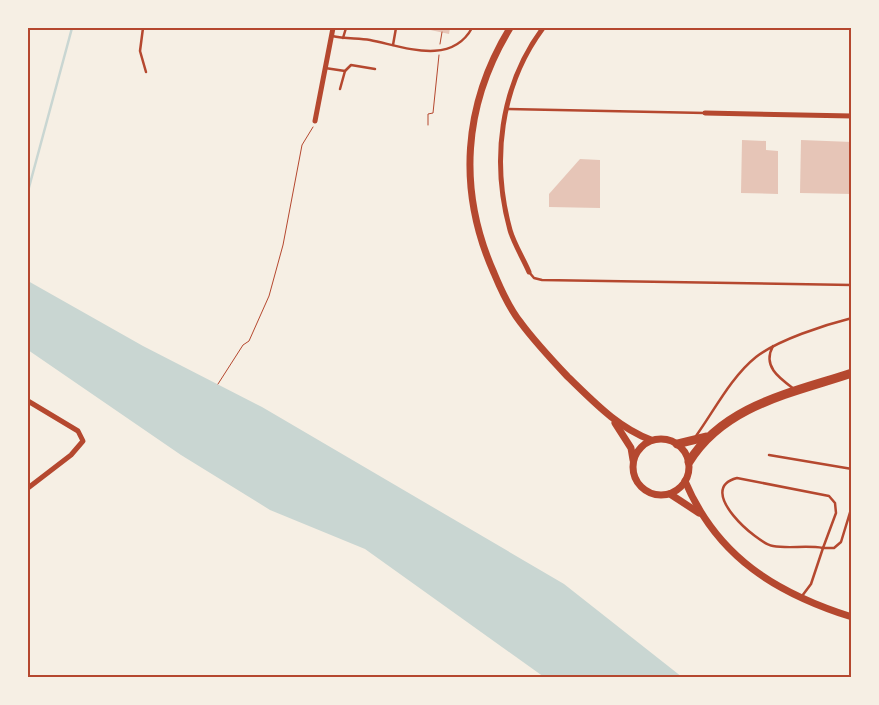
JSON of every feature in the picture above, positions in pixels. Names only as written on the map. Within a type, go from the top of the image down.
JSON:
[{"type":"highway","points":[[688,462],[706,437],[730,419],[754,406],[852,373]]},
{"type":"highway","points":[[677,444],[706,437]]},
{"type":"main road","points":[[510,28],[500,44],[482,85],[472,126],[469,166],[473,205],[485,252],[502,292],[520,322],[551,358],[614,420],[634,433],[651,440],[660,439],[677,444],[682,449],[688,462],[686,481],[701,514]]},
{"type":"main road","points":[[614,420],[631,448],[634,477],[639,485],[653,494],[670,494],[701,514],[744,563],[782,590],[800,599],[852,618]]},
{"type":"main road","points":[[633,460],[637,452],[651,440]]},
{"type":"main road","points":[[670,494],[686,481]]},
{"type":"street","points":[[315,121],[333,28]]},
{"type":"street","points":[[529,272],[510,231],[503,198],[500,170],[501,136],[514,82],[526,53],[543,28]]},
{"type":"street","points":[[705,113],[852,116]]},
{"type":"street","points":[[28,401],[78,431],[83,441],[71,455],[28,488]]},
{"type":"lane","points":[[143,28],[140,51],[146,72]]},
{"type":"lane","points":[[343,38],[346,28]]},
{"type":"lane","points":[[393,45],[396,28]]},
{"type":"lane","points":[[332,36],[363,39],[440,52],[458,44],[472,28]]},
{"type":"lane","points":[[340,89],[344,71],[350,65],[374,69]]},
{"type":"lane","points":[[325,68],[344,71]]},
{"type":"lane","points":[[506,109],[705,113]]},
{"type":"lane","points":[[529,272],[534,278],[542,280],[852,285]]},
{"type":"lane","points":[[692,441],[738,377],[755,358],[774,345],[851,318]]},
{"type":"lane","points":[[774,345],[770,352],[771,368],[778,377],[797,391]]},
{"type":"lane","points":[[770,455],[852,469]]},
{"type":"lane","points":[[800,599],[811,584],[824,548],[836,513],[835,503],[829,496],[737,478],[729,480],[724,486],[721,494],[724,504],[734,516],[764,543],[773,546],[806,545],[824,548],[834,548],[841,542],[852,506]]},
{"type":"path","points":[[428,125],[428,114],[433,114],[442,32]]},
{"type":"path","points":[[218,384],[243,345],[249,341],[269,296],[283,245],[302,145],[315,121]]},
{"type":"shaded area","points":[[28,281],[143,346],[262,407],[564,584],[682,677],[544,677],[365,549],[270,510],[181,455],[28,350]]},
{"type":"building","points":[[421,28],[450,28],[449,34]]},
{"type":"building","points":[[742,140],[766,141],[766,150],[778,151],[778,194],[741,193]]},
{"type":"building","points":[[801,140],[852,142],[852,194],[800,193]]},
{"type":"building","points":[[580,159],[600,160],[600,208],[549,207],[549,194]]},
{"type":"waterway","points":[[28,191],[72,28]]}]
